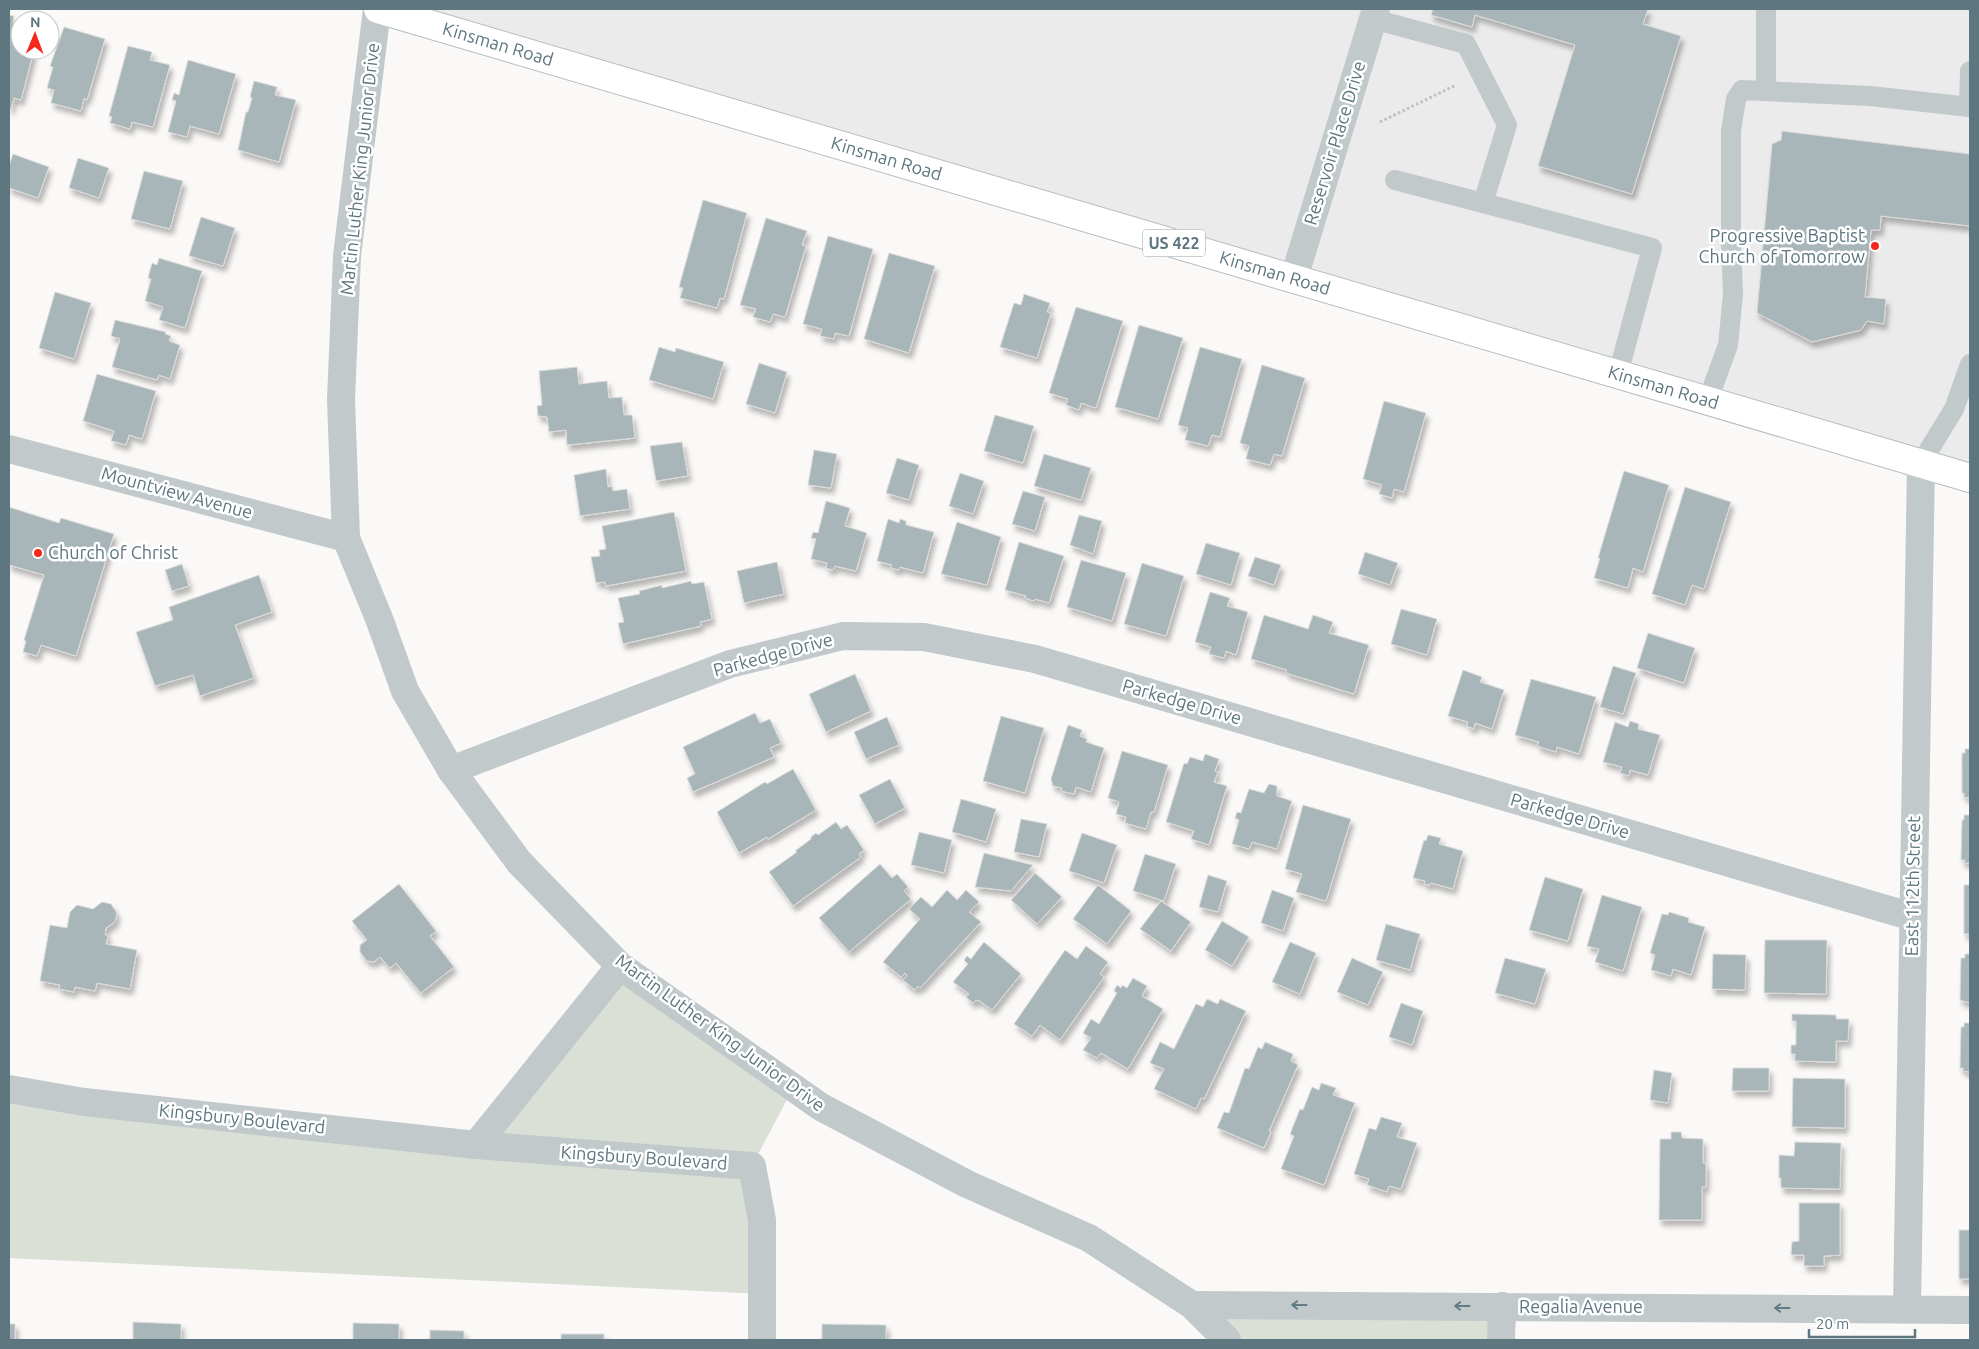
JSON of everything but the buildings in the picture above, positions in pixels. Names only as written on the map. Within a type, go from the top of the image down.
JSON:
[{"type":"main road","name":"Kinsman Road","points":[[378,9],[1970,478]]},
{"type":"street","name":"Martin Luther King Junior Drive","points":[[378,9],[347,256],[340,399],[346,538],[380,621],[405,691],[452,770],[519,862],[620,966],[821,1108],[967,1184],[1089,1238],[1192,1305],[1227,1340]]},
{"type":"street","name":"Reservoir Place Drive","points":[[1294,278],[1374,14]]},
{"type":"street","name":"Mountview Avenue","points":[[9,449],[346,538]]},
{"type":"street","name":"East 112th Street","points":[[1907,1308],[1921,463]]},
{"type":"street","name":"Parkedge Drive","points":[[452,770],[730,664],[843,636],[924,637],[1035,659],[1912,917]]},
{"type":"street","points":[[476,1145],[620,966]]},
{"type":"street","name":"Kingsbury Boulevard","points":[[9,1089],[84,1102],[476,1145],[752,1166],[762,1220],[762,1340]]},
{"type":"street","name":"Regalia Avenue","points":[[1192,1305],[1907,1308],[1970,1310]]},
{"type":"street","points":[[1501,1340],[1502,1306]]},
{"type":"lane","points":[[1766,9],[1766,91]]},
{"type":"lane","points":[[1374,14],[1466,44],[1507,125],[1483,203]]},
{"type":"lane","points":[[1708,400],[1728,345],[1733,294],[1731,131],[1736,99],[1742,90],[1870,96],[1970,107],[1970,70]]},
{"type":"lane","points":[[1395,180],[1652,248],[1618,374]]},
{"type":"lane","points":[[1921,463],[1954,409],[1970,364]]},
{"type":"path","points":[[1380,122],[1458,84]]},
{"type":"shaded area","points":[[378,9],[1970,9],[1970,478]]},
{"type":"shaded area","points":[[620,966],[793,1088],[752,1166],[762,1294],[9,1258],[9,1089],[476,1145]]},
{"type":"shaded area","points":[[1192,1305],[1502,1306],[1501,1340],[1227,1340]]},
{"type":"place","name":"Progressive Baptist Church of Tomorrow","points":[[1875,246]]},
{"type":"place","name":"Church of Christ","points":[[38,553]]}]
